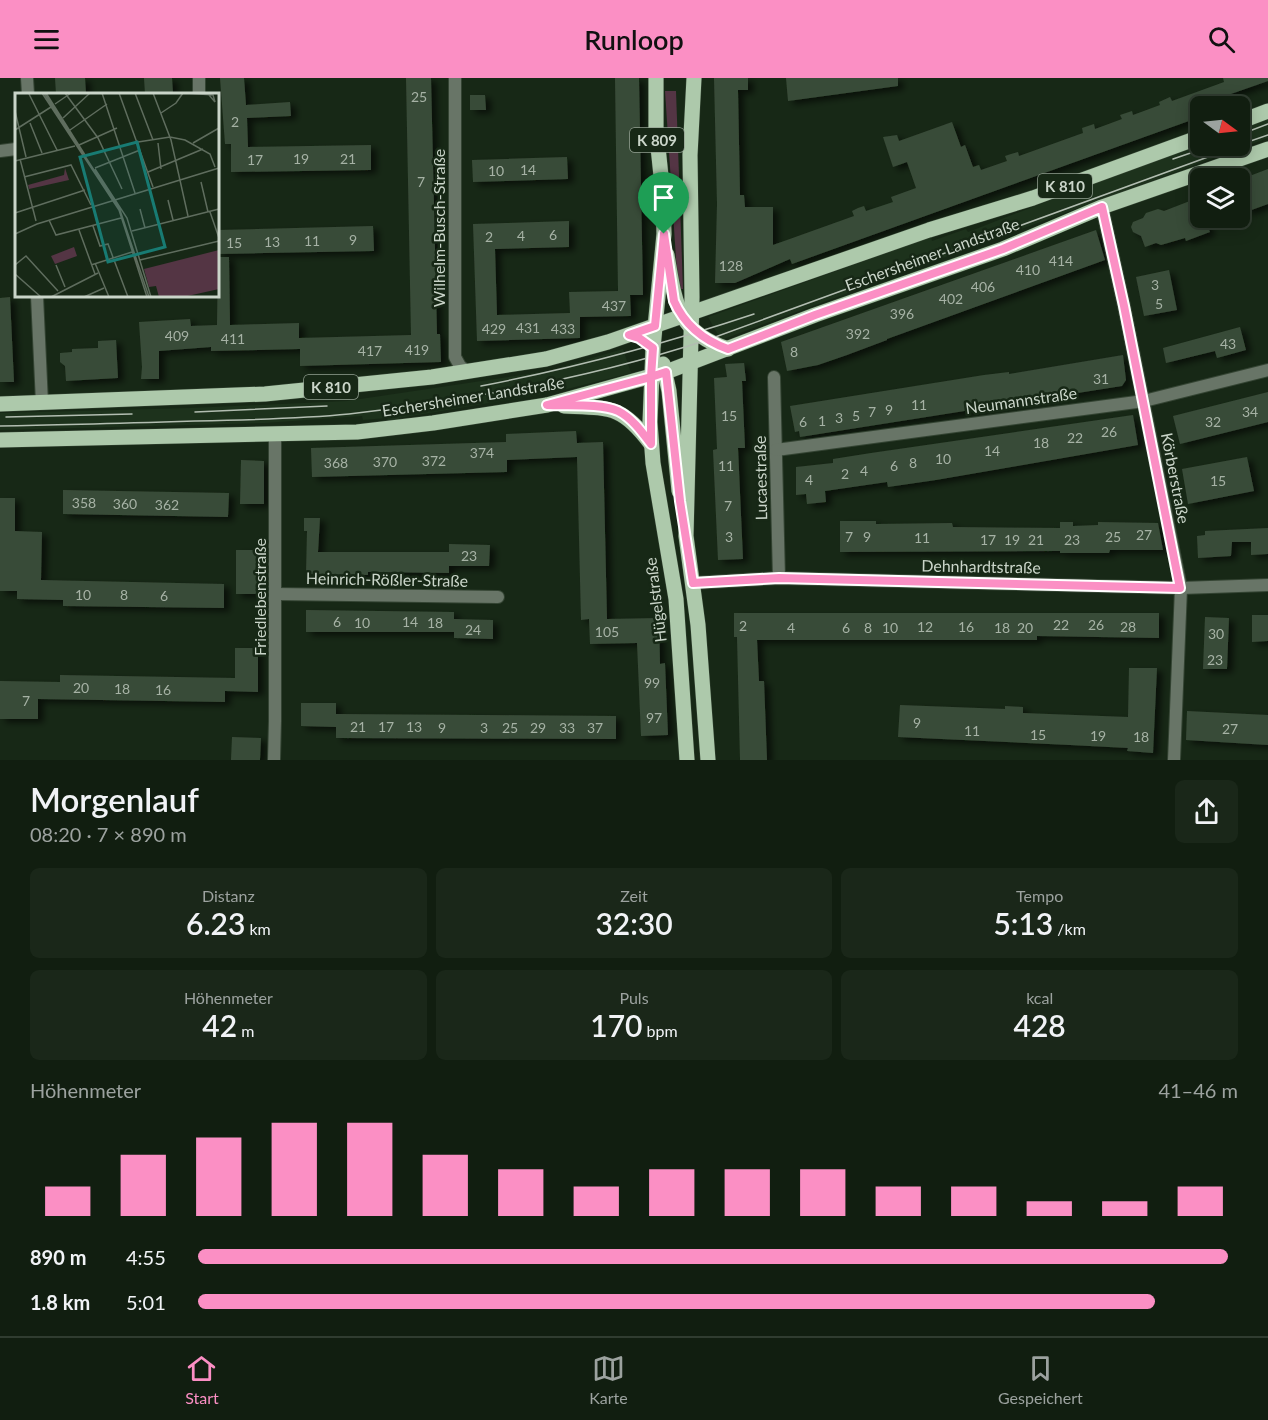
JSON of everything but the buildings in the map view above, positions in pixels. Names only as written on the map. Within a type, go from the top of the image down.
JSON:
[{"type":"main road","points":[[681,78],[687,84],[692,101]]},
{"type":"main road","name":"K 809","points":[[690,363],[688,319],[694,78]]},
{"type":"main road","name":"Hügelstraße","points":[[659,81],[656,128],[663,195],[664,234],[653,348],[659,374],[651,444],[676,599],[687,760]]},
{"type":"main road","points":[[1250,118],[1268,111]]},
{"type":"main road","name":"Eschersheimer Landstraße","points":[[0,404],[265,394],[468,372],[546,359],[588,349],[655,326],[688,319],[929,230],[1033,198],[1190,141]]},
{"type":"main road","name":"Eschersheimer Landstraße","points":[[0,440],[357,432],[547,405],[659,374],[690,363],[815,315],[1003,249],[1102,207],[1268,149]]},
{"type":"main road","points":[[664,234],[674,301],[707,340],[728,349]]},
{"type":"main road","points":[[629,335],[639,338],[653,348]]},
{"type":"main road","points":[[686,536],[690,363]]},
{"type":"main road","points":[[659,374],[693,583],[708,760]]},
{"type":"main road","points":[[547,405],[602,407],[618,411],[639,428],[651,444]]},
{"type":"street","points":[[27,78],[28,93]]},
{"type":"street","name":"Wilhelm-Busch-Straße","points":[[455,78],[455,357],[460,366],[468,372]]},
{"type":"street","points":[[0,151],[15,149]]},
{"type":"street","name":"Körberstraße","points":[[1102,207],[1144,401],[1180,588],[1174,760]]},
{"type":"street","points":[[37,297],[42,403]]},
{"type":"street","name":"Neumannstraße","points":[[776,450],[1144,401],[1268,370]]},
{"type":"street","name":"Lucaestraße","points":[[774,377],[779,578]]},
{"type":"street","name":"Friedlebenstraße","points":[[275,434],[275,760]]},
{"type":"street","name":"Dehnhardtstraße","points":[[693,583],[779,578],[1180,588],[1268,585]]},
{"type":"street","name":"Heinrich-Rößler-Straße","points":[[276,594],[498,597]]},
{"type":"shaded area","points":[[665,91],[676,91],[683,289],[678,289]]},
{"type":"shaded area","points":[[1268,117],[1268,138],[1250,145],[1250,123]]},
{"type":"shaded area","points":[[1190,146],[1190,156],[1219,156],[721,340],[708,317],[931,237],[932,241],[966,229],[968,232]]},
{"type":"shaded area","points":[[623,349],[631,373],[555,392],[399,418],[399,421],[388,421],[387,418],[363,420],[362,416],[265,423],[0,430],[0,413],[347,401],[548,371]]},
{"type":"tram line","points":[[1250,131],[1268,124]]},
{"type":"tram line","points":[[1250,141],[1268,135]]},
{"type":"tram line","points":[[1173,159],[1190,153]]},
{"type":"tram line","points":[[0,426],[330,416],[440,402],[575,376],[619,366],[707,340],[1211,156]]},
{"type":"tram line","points":[[481,386],[619,354],[754,314]]},
{"type":"tram line","points":[[195,412],[327,406]]},
{"type":"tram line","points":[[6,417],[132,414]]},
{"type":"route","points":[[664,234],[655,326],[629,335],[647,342],[653,348],[651,377],[547,405],[602,407],[618,411],[629,418],[651,444],[651,377],[666,372],[680,501],[690,552],[693,583],[779,578],[1180,588],[1144,401],[1102,207],[1003,249],[815,315],[728,349],[707,340],[679,311],[674,301],[664,234]]}]
